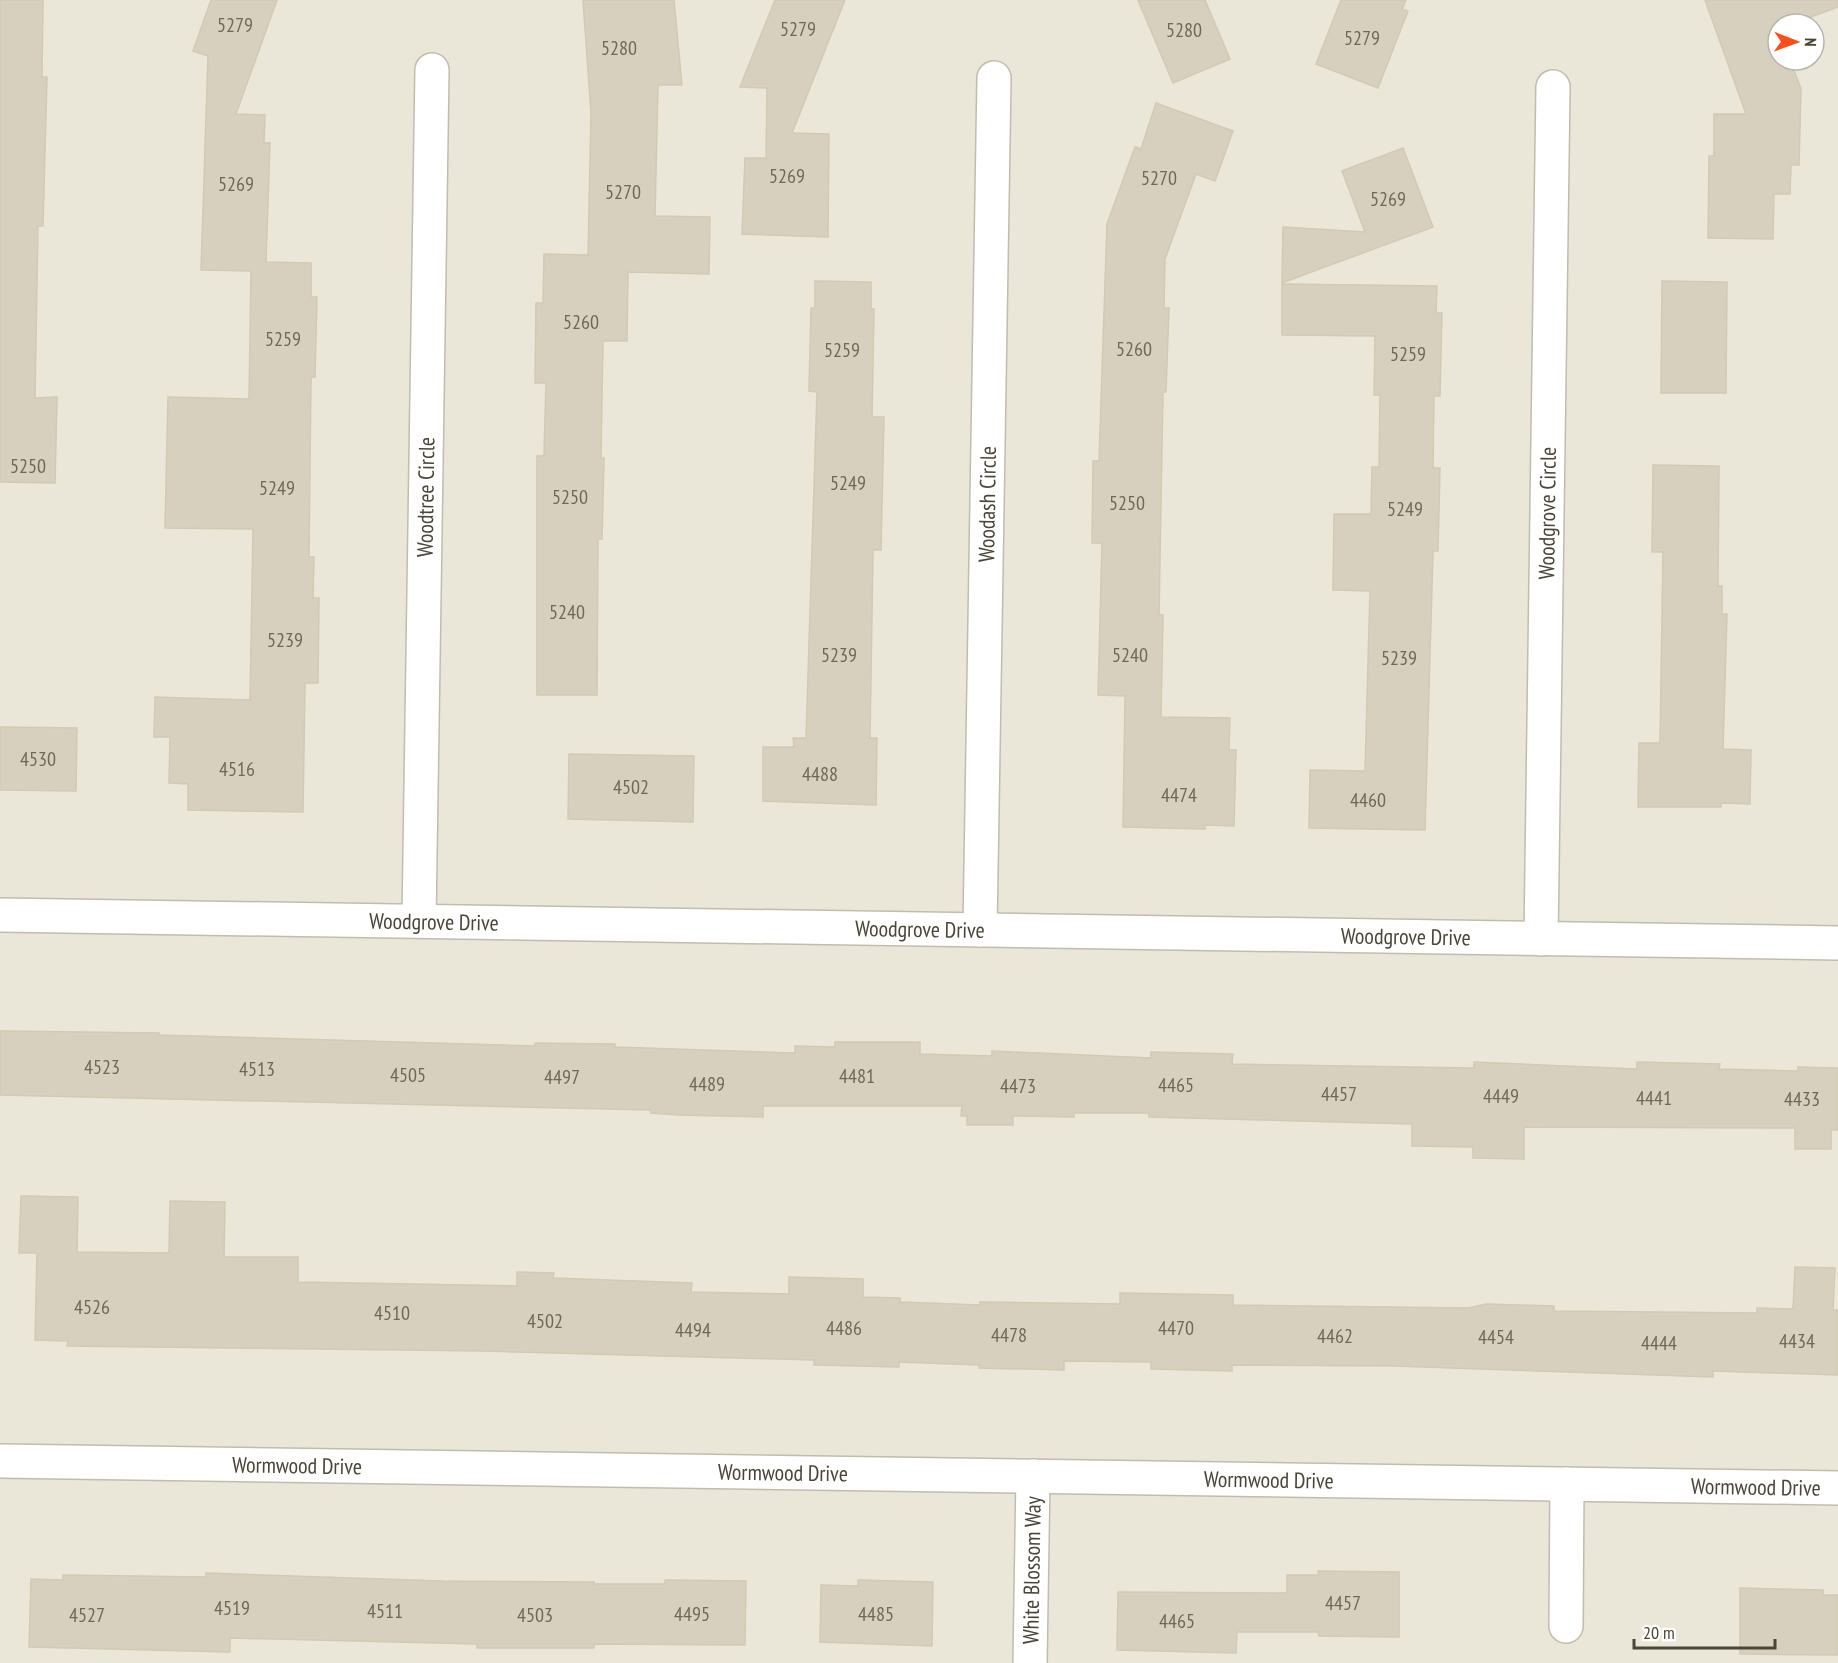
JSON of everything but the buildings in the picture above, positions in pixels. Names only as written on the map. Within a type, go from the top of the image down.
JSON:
[{"type":"street","name":"Woodtree Circle","points":[[419,921],[432,70]]},
{"type":"street","name":"Woodash Circle","points":[[980,930],[994,78]]},
{"type":"street","name":"Woodgrove Circle","points":[[1541,939],[1553,87]]},
{"type":"street","name":"Woodgrove Drive","points":[[0,915],[1838,943]]},
{"type":"street","name":"Wormwood Drive","points":[[0,1461],[1838,1488]]},
{"type":"street","name":"White Blossom Way","points":[[1030,1663],[1033,1476]]},
{"type":"street","points":[[1566,1626],[1567,1484]]},
{"type":"shaded area","points":[[0,0],[1838,0],[1838,1663],[0,1663]]}]
